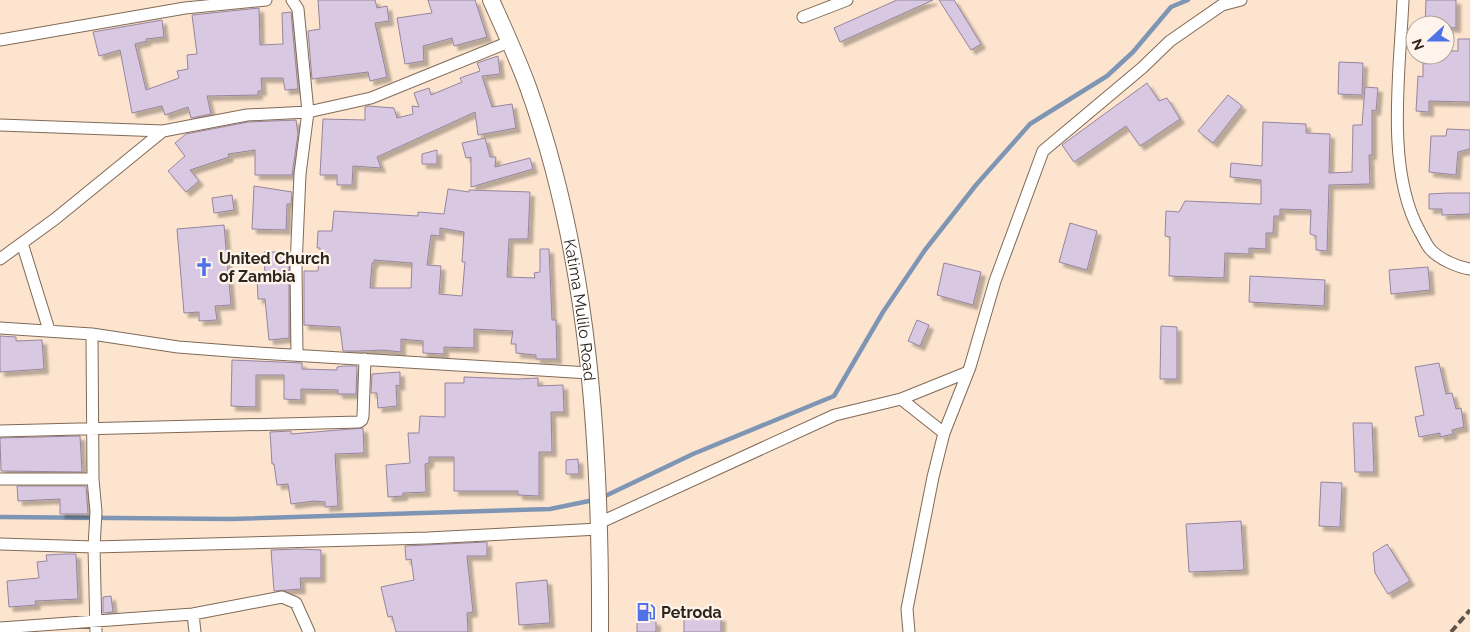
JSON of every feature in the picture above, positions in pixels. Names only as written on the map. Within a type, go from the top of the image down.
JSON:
[{"type":"main road","name":"Katima Mulilo Road","points":[[491,0],[528,87],[562,210],[585,332],[598,492],[600,632]]},
{"type":"street","points":[[0,40],[184,4],[266,0]]},
{"type":"street","points":[[292,0],[298,10],[308,112],[300,174],[296,257],[297,355]]},
{"type":"street","points":[[804,17],[847,0]]},
{"type":"street","points":[[909,632],[907,609],[933,477],[944,433],[968,372],[995,281],[1044,151],[1142,68],[1170,41],[1222,5],[1241,0]]},
{"type":"street","points":[[1403,0],[1398,121],[1399,167],[1412,218],[1430,249],[1458,267],[1470,269]]},
{"type":"street","points":[[0,124],[163,131],[247,115],[308,112],[371,98],[509,42]]},
{"type":"street","points":[[0,259],[55,219],[163,131]]},
{"type":"street","points":[[22,243],[49,330]]},
{"type":"street","points":[[0,328],[92,334],[178,347],[589,373]]},
{"type":"street","points":[[92,334],[93,479],[96,512],[94,547],[95,626]]},
{"type":"street","points":[[0,431],[359,422],[363,416],[366,358]]},
{"type":"street","points":[[0,544],[94,547],[428,538],[599,520],[835,415],[901,399],[968,372]]},
{"type":"street","points":[[901,399],[944,433]]},
{"type":"street","points":[[0,479],[93,479]]},
{"type":"street","points":[[0,628],[32,629],[95,626],[193,614],[282,597],[296,603],[310,632]]},
{"type":"street","points":[[193,614],[195,632]]},
{"type":"building","points":[[318,0],[375,0],[377,8],[387,6],[389,21],[375,23],[387,77],[370,81],[368,72],[312,79],[308,31],[320,29]]},
{"type":"building","points":[[428,0],[475,0],[487,37],[454,46],[452,38],[423,46],[424,61],[405,64],[397,18],[432,13]]},
{"type":"building","points":[[897,0],[933,0],[840,42],[834,28]]},
{"type":"building","points":[[939,0],[954,0],[981,44],[971,50]]},
{"type":"building","points":[[1426,0],[1456,0],[1456,28],[1455,15],[1425,15]]},
{"type":"building","points":[[259,8],[260,45],[283,44],[282,13],[291,12],[298,89],[285,90],[283,78],[261,78],[262,91],[258,91],[258,95],[207,96],[211,114],[191,118],[188,107],[165,115],[162,106],[132,113],[120,50],[99,56],[93,32],[162,20],[164,37],[146,39],[147,41],[135,44],[146,90],[179,78],[177,71],[188,69],[187,55],[197,54],[192,15]]},
{"type":"building","points":[[1458,39],[1470,39],[1470,102],[1429,101],[1429,112],[1416,111],[1418,76],[1423,77],[1423,65],[1455,65],[1455,51],[1458,51]]},
{"type":"building","points":[[498,56],[500,74],[482,76],[492,107],[512,104],[516,128],[478,135],[475,112],[377,157],[381,168],[353,166],[352,185],[337,185],[337,175],[320,175],[323,119],[365,120],[365,107],[368,106],[394,108],[397,118],[413,114],[412,106],[419,107],[414,93],[429,88],[431,95],[462,82],[460,78],[480,71],[477,63]]},
{"type":"building","points":[[1339,62],[1363,63],[1362,95],[1338,94]]},
{"type":"building","points":[[1147,83],[1159,101],[1167,98],[1180,119],[1140,146],[1126,126],[1074,162],[1062,145]]},
{"type":"building","points":[[1365,87],[1378,88],[1376,111],[1372,110],[1372,155],[1369,155],[1370,184],[1329,185],[1327,251],[1316,250],[1316,236],[1310,234],[1311,210],[1280,209],[1280,216],[1274,216],[1273,233],[1266,233],[1266,249],[1249,248],[1249,254],[1225,253],[1224,278],[1169,276],[1170,237],[1165,236],[1166,211],[1179,212],[1185,201],[1261,204],[1261,180],[1230,177],[1231,163],[1262,166],[1263,122],[1306,124],[1306,133],[1330,134],[1329,173],[1352,172],[1353,125],[1362,125]]},
{"type":"building","points":[[1228,95],[1242,106],[1213,143],[1198,131]]},
{"type":"building","points":[[296,120],[298,134],[292,175],[255,175],[255,150],[228,154],[229,157],[190,170],[199,181],[186,192],[168,171],[185,156],[175,143],[186,134],[248,122]]},
{"type":"building","points":[[1447,129],[1470,130],[1470,149],[1458,152],[1456,175],[1429,172],[1431,136],[1446,136]]},
{"type":"building","points":[[485,138],[490,157],[496,157],[495,167],[530,158],[533,169],[471,187],[471,157],[466,158],[462,143]]},
{"type":"building","points":[[437,150],[437,164],[422,164],[422,154]]},
{"type":"building","points":[[254,186],[292,192],[291,204],[287,204],[286,230],[252,229]]},
{"type":"building","points":[[448,189],[469,192],[469,190],[530,192],[528,239],[509,239],[507,277],[535,278],[534,273],[540,272],[540,249],[549,249],[552,320],[556,320],[557,359],[536,359],[536,355],[516,353],[516,344],[511,344],[513,331],[474,329],[474,348],[444,347],[444,354],[423,353],[423,341],[401,339],[401,352],[383,350],[343,351],[340,327],[304,325],[304,271],[318,271],[320,248],[317,248],[318,231],[332,231],[334,211],[418,216],[418,212],[444,214]],"holes":[[[440,228],[464,232],[462,262],[465,262],[462,296],[439,294],[441,266],[427,265],[431,235],[440,236]],[[374,260],[412,263],[411,288],[370,288],[372,263],[374,263]]]},
{"type":"building","points":[[1470,193],[1470,214],[1442,215],[1442,209],[1429,209],[1429,194]]},
{"type":"building","points":[[232,195],[234,210],[214,213],[212,198]]},
{"type":"building","points":[[1070,223],[1097,231],[1087,270],[1059,262]]},
{"type":"building","name":"United Church of Zambia","points":[[224,225],[231,305],[215,306],[217,320],[199,321],[199,312],[184,313],[177,229]]},
{"type":"building","points":[[264,252],[289,252],[289,338],[269,340],[265,299],[258,299],[257,276],[265,276]]},
{"type":"building","points":[[944,263],[981,272],[973,305],[937,295]]},
{"type":"building","points":[[1428,267],[1430,290],[1391,294],[1389,270]]},
{"type":"building","points":[[1250,276],[1325,280],[1324,306],[1249,302]]},
{"type":"building","points":[[917,320],[929,325],[920,346],[908,341]]},
{"type":"building","points":[[1161,326],[1177,327],[1177,379],[1160,379]]},
{"type":"building","points":[[0,336],[16,337],[16,341],[42,340],[44,369],[0,372]]},
{"type":"building","points":[[232,360],[302,363],[302,369],[337,370],[337,367],[357,366],[356,394],[338,394],[338,390],[301,389],[301,400],[284,399],[284,375],[256,375],[256,407],[231,406]]},
{"type":"building","points":[[1439,363],[1446,394],[1452,393],[1456,409],[1461,408],[1464,427],[1452,430],[1453,434],[1440,437],[1440,433],[1419,437],[1415,417],[1424,415],[1415,367]]},
{"type":"building","points":[[400,372],[400,386],[396,385],[397,406],[378,408],[377,393],[371,393],[372,374]]},
{"type":"building","points":[[464,377],[538,378],[538,386],[563,385],[564,412],[551,412],[552,452],[539,452],[539,496],[518,495],[518,491],[454,491],[454,457],[429,457],[429,463],[425,464],[426,492],[403,493],[403,496],[388,497],[386,465],[410,463],[408,433],[419,433],[420,416],[445,417],[445,383],[464,383]]},
{"type":"building","points":[[1353,423],[1372,423],[1374,472],[1355,472]]},
{"type":"building","points":[[363,428],[364,453],[335,454],[338,506],[325,507],[325,502],[314,501],[291,504],[288,484],[277,485],[274,464],[272,464],[270,432],[291,431],[291,434]]},
{"type":"building","points":[[80,436],[82,472],[1,471],[0,438]]},
{"type":"building","points":[[578,459],[579,474],[566,474],[566,460]]},
{"type":"building","points":[[1321,482],[1342,483],[1340,527],[1319,526]]},
{"type":"building","points":[[17,486],[86,486],[88,514],[60,514],[60,499],[18,501]]},
{"type":"building","points":[[1241,521],[1244,570],[1189,572],[1186,524]]},
{"type":"building","points":[[487,542],[487,556],[467,556],[473,612],[467,613],[468,632],[396,632],[392,616],[388,617],[381,587],[414,580],[411,559],[406,560],[405,546]]},
{"type":"building","points":[[1387,544],[1410,581],[1388,594],[1375,573],[1373,553]]},
{"type":"building","points":[[271,550],[321,550],[321,578],[300,578],[301,589],[274,591]]},
{"type":"building","points":[[76,554],[78,599],[35,601],[36,605],[9,607],[7,581],[39,578],[37,562],[47,561],[46,555]]},
{"type":"building","points":[[547,580],[550,623],[519,625],[516,583]]},
{"type":"building","points":[[111,596],[113,612],[103,613],[103,597]]},
{"type":"building","points":[[684,617],[721,617],[721,632],[684,632]]},
{"type":"building","points":[[637,621],[656,621],[656,632],[637,632]]},
{"type":"waterway","points":[[601,498],[693,454],[834,396],[883,312],[925,250],[976,185],[1030,124],[1107,76],[1133,52],[1171,7],[1188,0]]},
{"type":"waterway","points":[[0,517],[231,519],[550,509],[594,500]]},
{"type":"railway","points":[[1451,632],[1470,610]]},
{"type":"place","name":"United Church of Zambia","points":[[204,267]]},
{"type":"place","name":"Petroda","points":[[646,612]]}]
